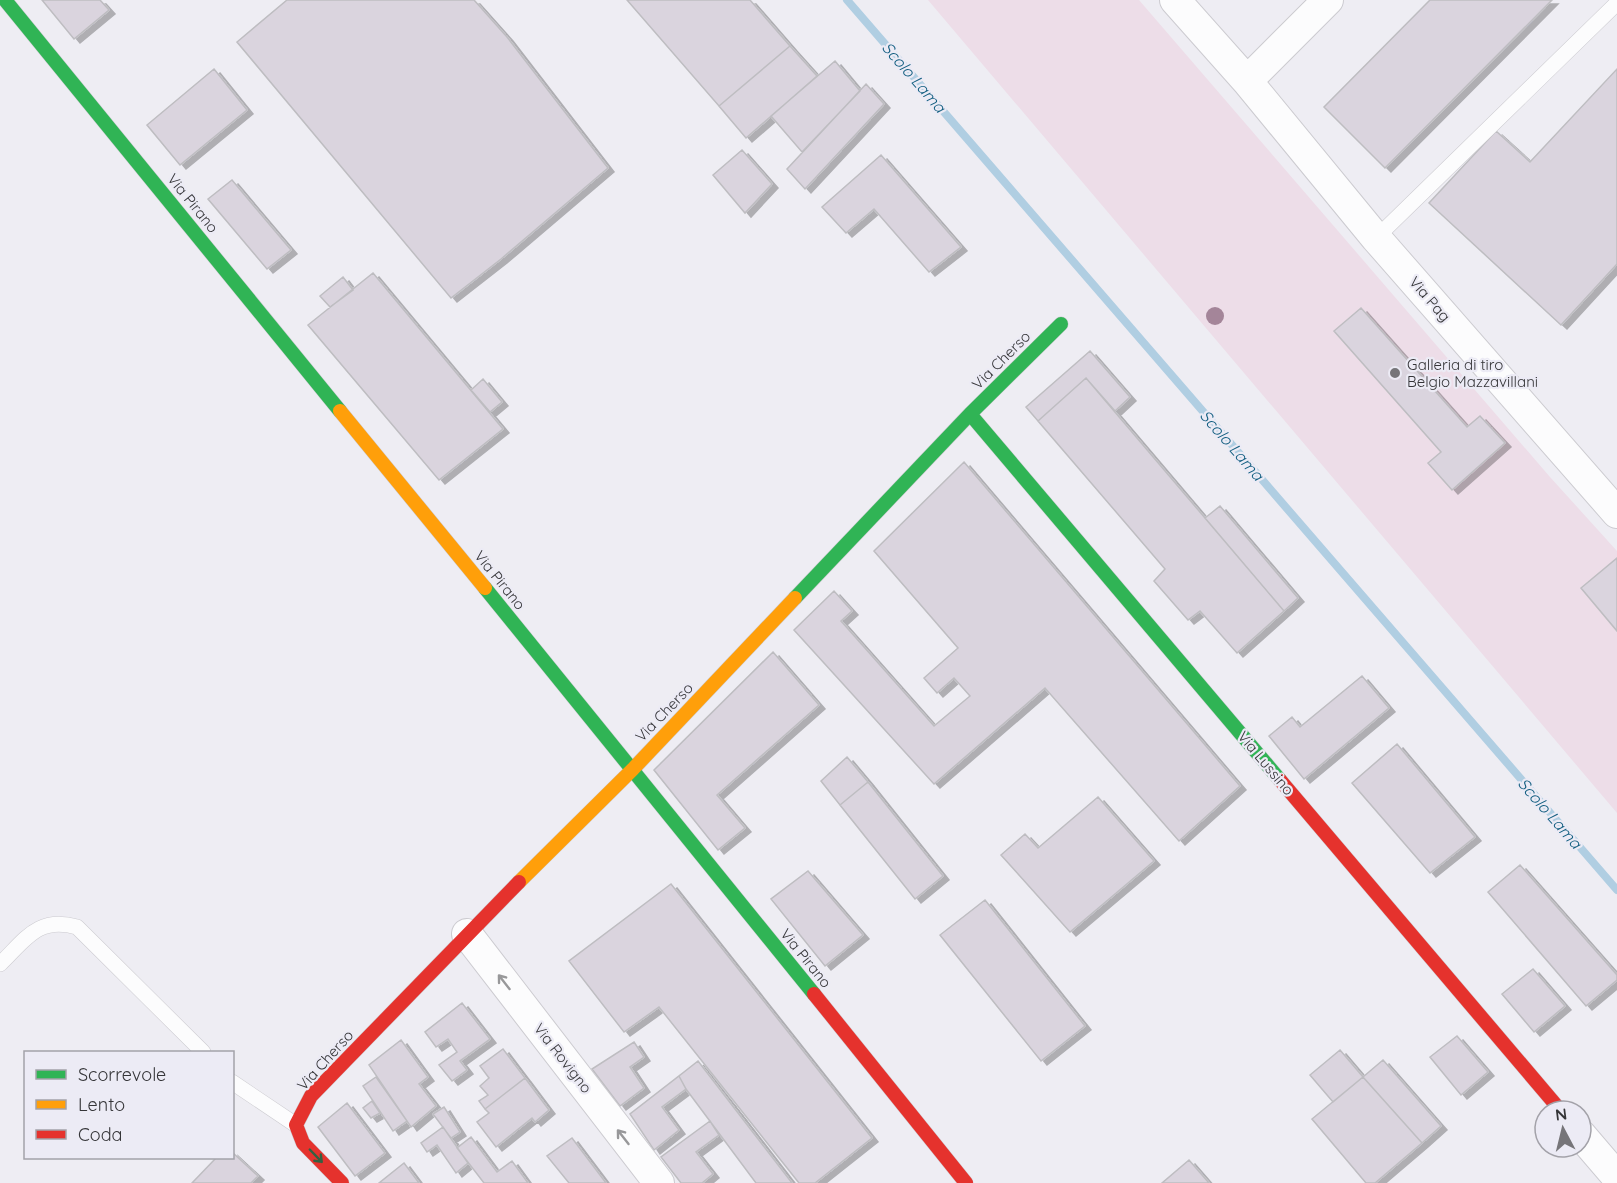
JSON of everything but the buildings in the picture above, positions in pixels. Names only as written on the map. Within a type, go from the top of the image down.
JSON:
[{"type":"street","name":"Via Pirano","points":[[5,0],[633,769],[966,1183]]},
{"type":"street","name":"Via Pag","points":[[1175,0],[1248,81],[1376,238],[1617,513]]},
{"type":"street","points":[[1248,81],[1328,0]]},
{"type":"street","name":"Via Cherso","points":[[296,1125],[311,1096],[467,934],[633,769],[970,414],[1061,324]]},
{"type":"street","name":"Via Lussino","points":[[970,414],[1551,1099]]},
{"type":"street","name":"Via Rovigno","points":[[467,934],[659,1183]]},
{"type":"street","points":[[296,1125],[303,1143],[342,1183]]},
{"type":"street","points":[[1593,1148],[1617,1177]]},
{"type":"lane","points":[[1376,238],[1617,3]]},
{"type":"lane","points":[[0,964],[39,927],[61,922],[77,927],[201,1051]]},
{"type":"lane","points":[[234,1083],[296,1125]]},
{"type":"shaded area","points":[[928,0],[1139,0],[1550,477],[1617,551],[1617,558],[1581,588],[1617,631],[1617,813]]},
{"type":"waterway","name":"Scolo Lama","points":[[847,0],[1617,890]]},
{"type":"traffic: fast","points":[[5,0],[340,411]]},
{"type":"traffic: fast","points":[[795,598],[970,414],[1061,324]]},
{"type":"traffic: fast","points":[[970,414],[1280,780]]},
{"type":"traffic: fast","points":[[485,588],[814,994]]},
{"type":"traffic: slow","points":[[340,411],[485,588]]},
{"type":"traffic: slow","points":[[519,882],[633,769],[795,598]]},
{"type":"traffic: jam","points":[[1280,780],[1551,1099]]},
{"type":"traffic: jam","points":[[342,1183],[303,1143],[296,1125],[311,1096],[519,882]]},
{"type":"traffic: jam","points":[[814,994],[966,1183]]},
{"type":"place","name":"Galleria di tiro Belgio Mazzavillani","points":[[1395,373]]}]
